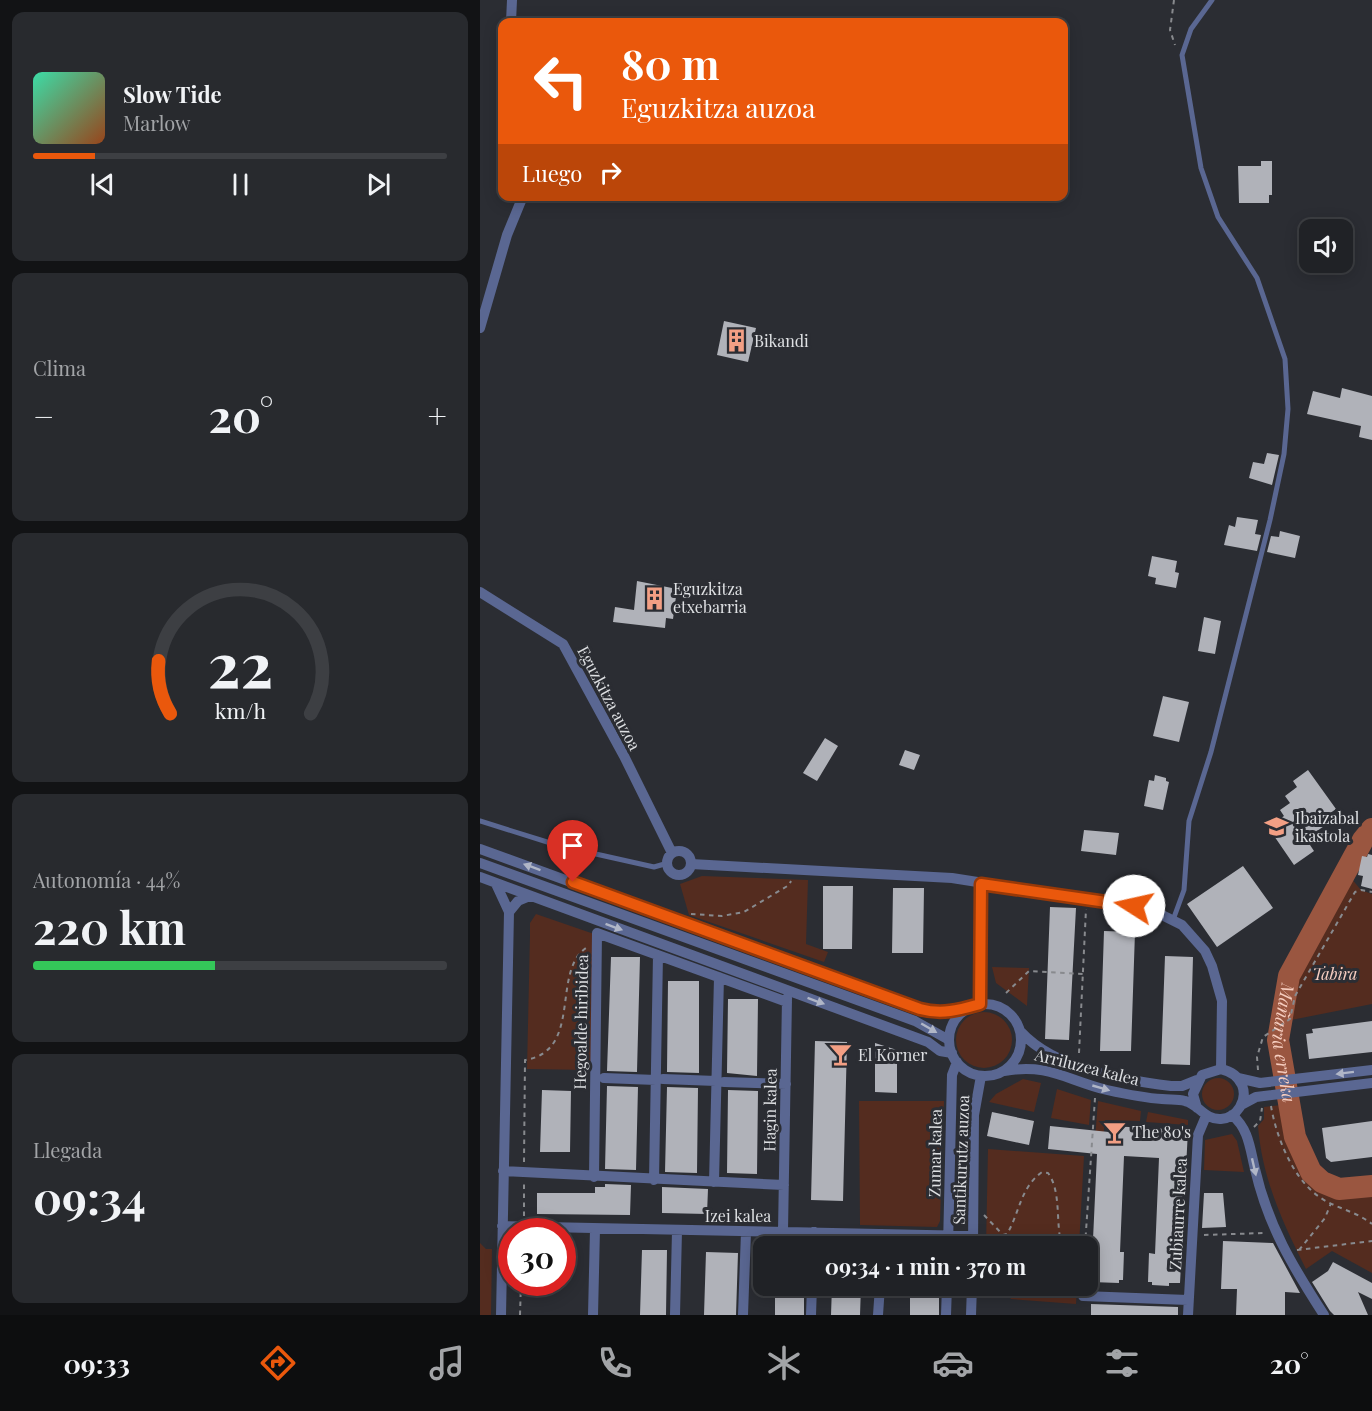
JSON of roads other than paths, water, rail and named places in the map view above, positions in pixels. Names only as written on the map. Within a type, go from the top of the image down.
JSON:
[{"type":"street","points":[[511,18],[512,0]]},
{"type":"street","points":[[480,328],[507,236],[520,201]]},
{"type":"street","name":"Eguzkitza auzoa","points":[[480,592],[563,644],[624,756],[670,858]]},
{"type":"street","points":[[480,849],[920,1009],[942,1013],[964,1010],[980,1004],[1003,1008],[1014,1018],[1021,1032],[1022,1041],[1017,1058],[1004,1071],[981,1076],[972,1073],[954,1058],[928,1042],[480,877]]},
{"type":"street","points":[[684,852],[689,856],[691,864],[688,871],[681,874],[670,870],[670,858],[684,852]]},
{"type":"street","points":[[480,863],[915,1021],[949,1040]]},
{"type":"street","points":[[691,864],[952,878],[1150,909],[1182,925],[1205,951],[1220,987],[1221,1069],[1238,1078],[1260,1083],[1372,1070]]},
{"type":"street","points":[[495,883],[509,912],[502,1218]]},
{"type":"street","points":[[980,1004],[981,884]]},
{"type":"street","points":[[509,912],[518,901],[530,896]]},
{"type":"street","name":"Hegoalde hiribidea","points":[[594,1177],[597,933],[787,1002]]},
{"type":"street","points":[[654,1180],[659,1079],[658,955]]},
{"type":"street","points":[[714,1182],[720,1081],[719,977]]},
{"type":"street","name":"Hagin kalea","points":[[783,1231],[787,990]]},
{"type":"street","points":[[954,1058],[949,1040],[951,1029],[964,1010]]},
{"type":"street","name":"Arriluzea kalea","points":[[1021,1032],[1035,1047],[1047,1054],[1107,1075],[1182,1086],[1197,1080],[1207,1072],[1221,1069]]},
{"type":"street","name":"Zumar kalea","points":[[949,1236],[954,1058]]},
{"type":"street","name":"Arriluzea kalea","points":[[1004,1071],[1029,1067],[1042,1069],[1106,1089],[1160,1099],[1186,1101],[1206,1116]]},
{"type":"street","name":"Santikurutz auzoa","points":[[973,1236],[974,1115],[981,1076]]},
{"type":"street","points":[[604,1078],[786,1084]]},
{"type":"street","points":[[1206,1116],[1219,1119],[1232,1115],[1241,1105],[1243,1091],[1238,1078]]},
{"type":"street","points":[[1197,1080],[1193,1094],[1197,1108]]},
{"type":"street","points":[[1241,1105],[1266,1100],[1278,1094],[1372,1083]]},
{"type":"street","points":[[1232,1115],[1245,1130],[1270,1221],[1285,1251],[1324,1315]]},
{"type":"street","name":"Zubiaurre kalea","points":[[1188,1315],[1198,1135],[1206,1116]]},
{"type":"street","points":[[503,1171],[784,1185]]},
{"type":"street","name":"Izei kalea","points":[[576,1228],[783,1231],[900,1236]]},
{"type":"street","points":[[593,1315],[595,1229]]},
{"type":"street","points":[[675,1315],[677,1231]]},
{"type":"street","points":[[743,1315],[746,1232]]},
{"type":"street","points":[[814,1232],[814,1236]]},
{"type":"street","points":[[501,1296],[501,1315]]},
{"type":"street","points":[[811,1315],[812,1296]]},
{"type":"street","points":[[879,1315],[880,1296]]},
{"type":"street","points":[[946,1315],[947,1296]]},
{"type":"street","points":[[971,1315],[972,1296]]},
{"type":"street","points":[[1083,1296],[1188,1300]]},
{"type":"lane","points":[[1173,920],[1184,890],[1189,821],[1211,752],[1270,520],[1284,454],[1288,409],[1285,359],[1257,278],[1218,217],[1201,168],[1182,55],[1191,29],[1212,0]]},
{"type":"lane","points":[[480,821],[560,846],[633,863],[654,867],[670,858]]},
{"type":"waterway","name":"Mañaria erreka","points":[[1372,829],[1363,840],[1289,976],[1278,1040],[1295,1137],[1311,1172],[1322,1182],[1339,1189],[1372,1186]]},
{"type":"place","name":"Bikandi","points":[[736,341]]},
{"type":"place","name":"Eguzkitza etxebarria","points":[[655,598]]},
{"type":"place","name":"Ibaizabal ikastola","points":[[1277,827]]},
{"type":"place","name":"El Korner","points":[[840,1055]]},
{"type":"place","name":"The 80's","points":[[1114,1132]]},
{"type":"park label","name":"Tabira","points":[[1335,974]]}]
